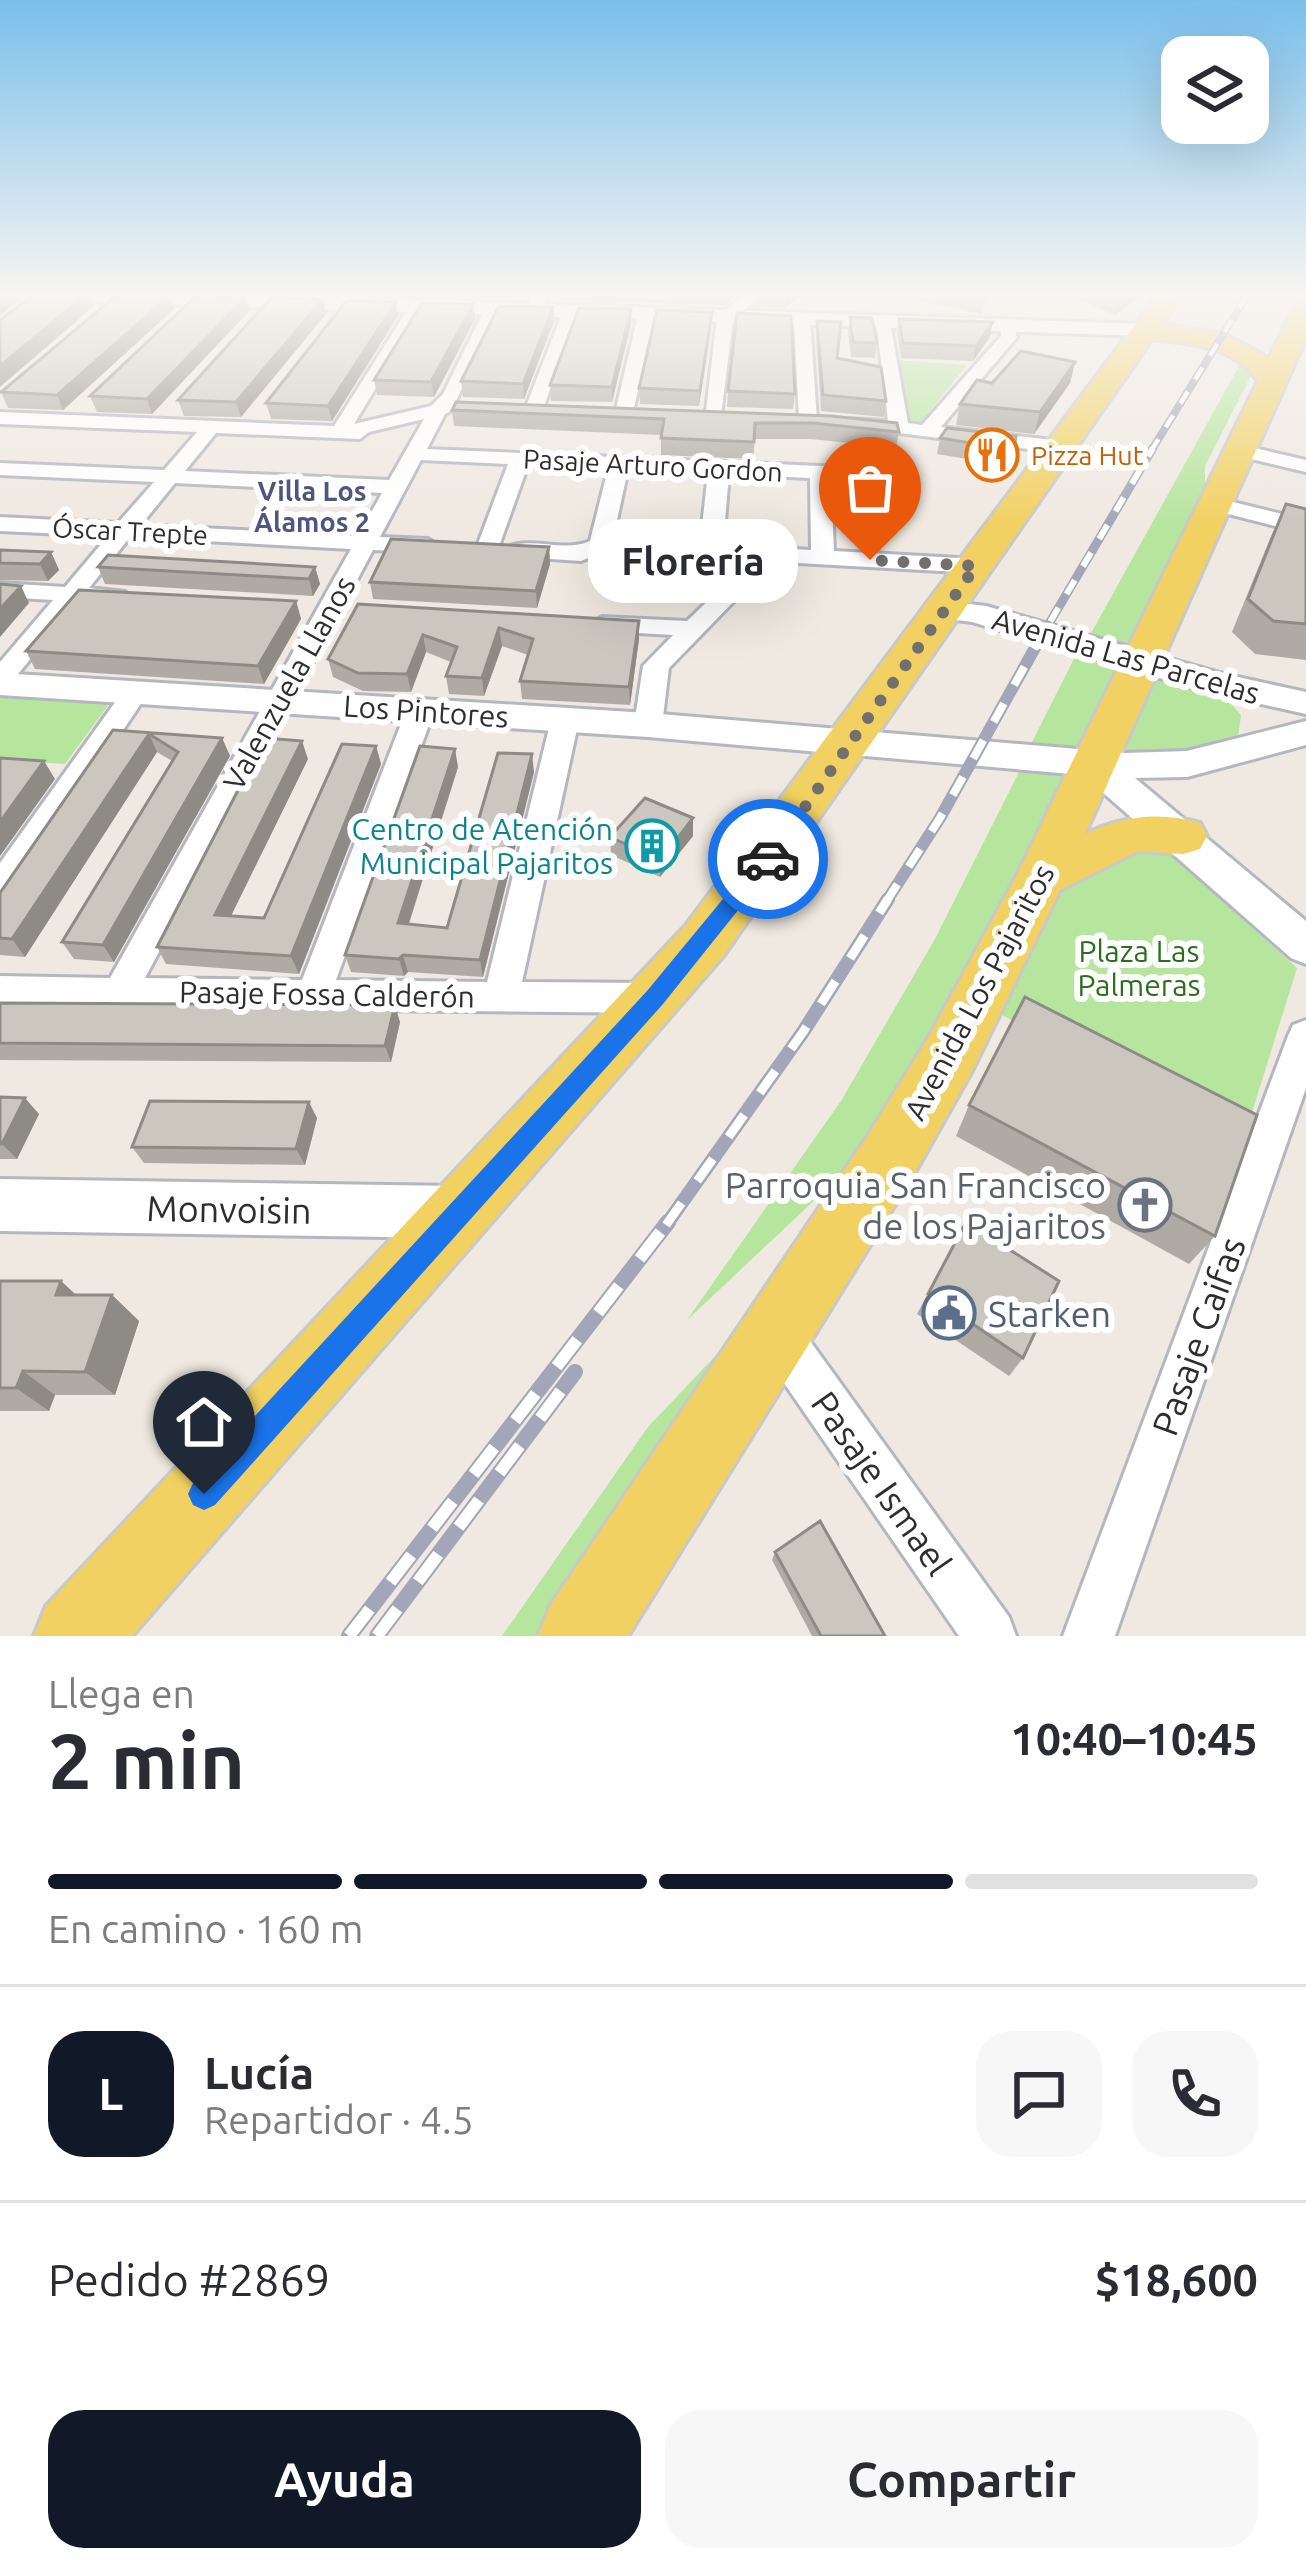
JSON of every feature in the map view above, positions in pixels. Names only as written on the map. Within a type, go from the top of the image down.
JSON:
[{"type":"main road","points":[[76,1636],[655,998],[757,874],[1114,370]]},
{"type":"main road","points":[[1266,370],[1270,378]]},
{"type":"main road","name":"Avenida Los Pajaritos","points":[[595,1627],[774,1330],[891,1155],[951,1053],[1041,877],[1275,370]]},
{"type":"main road","points":[[1041,877],[1132,833],[1183,836]]},
{"type":"street","points":[[339,433],[383,370]]},
{"type":"street","name":"Valenzuela Llanos","points":[[120,992],[463,370]]},
{"type":"street","points":[[542,370],[524,409],[556,410]]},
{"type":"street","points":[[624,413],[637,370]]},
{"type":"street","points":[[690,415],[722,417],[723,370]]},
{"type":"street","points":[[800,370],[799,419],[1060,447]]},
{"type":"street","points":[[890,370],[899,428]]},
{"type":"street","points":[[927,431],[980,370]]},
{"type":"street","points":[[159,425],[183,397]]},
{"type":"street","points":[[70,421],[94,398]]},
{"type":"street","points":[[248,429],[268,402]]},
{"type":"street","points":[[339,433],[439,408],[474,407]]},
{"type":"street","points":[[602,412],[646,414]]},
{"type":"street","name":"Pasaje Arturo Gordon","points":[[0,418],[339,433],[520,459],[891,475]]},
{"type":"street","points":[[0,682],[211,427]]},
{"type":"street","points":[[1237,450],[1306,466]]},
{"type":"street","points":[[467,548],[520,459]]},
{"type":"street","points":[[600,545],[619,463]]},
{"type":"street","points":[[648,725],[656,666],[730,591],[722,551],[719,467]]},
{"type":"street","points":[[0,469],[397,487]]},
{"type":"street","points":[[820,472],[823,557]]},
{"type":"street","points":[[1213,503],[1306,526]]},
{"type":"street","name":"Óscar Trepte","points":[[0,524],[581,554],[600,545],[976,566]]},
{"type":"street","points":[[0,590],[142,598]]},
{"type":"street","name":"Avenida Las Parcelas","points":[[945,610],[975,613],[1240,690],[1306,703]]},
{"type":"street","points":[[579,623],[692,629]]},
{"type":"street","name":"Los Pintores","points":[[0,682],[851,741]]},
{"type":"street","points":[[1240,690],[1254,705],[1262,727],[1251,749]]},
{"type":"street","points":[[0,889],[135,693]]},
{"type":"street","points":[[313,994],[420,711]]},
{"type":"street","points":[[501,996],[565,720]]},
{"type":"street","name":"Avenida Las Parcelas","points":[[851,741],[1094,764],[1186,764],[1306,733]]},
{"type":"street","points":[[1094,764],[1306,946]]},
{"type":"street","points":[[1183,836],[1168,794],[1172,778],[1186,764]]},
{"type":"street","name":"Pasaje Fossa Calderón","points":[[0,991],[655,998]]},
{"type":"street","name":"Pasaje Caifas","points":[[1089,1636],[1306,1036]]},
{"type":"street","name":"Monvoisin","points":[[0,1204],[457,1212]]},
{"type":"street","name":"Pasaje Ismael","points":[[774,1330],[990,1636]]},
{"type":"green space","points":[[897,370],[963,370],[921,422],[906,424]]},
{"type":"green space","points":[[1237,370],[1254,370],[1205,466],[1205,497],[1127,648],[1089,637]]},
{"type":"green space","points":[[1078,651],[1120,663],[1083,754],[1028,750]]},
{"type":"green space","points":[[1150,674],[1223,695],[1241,715],[1238,738],[1174,757],[1117,758]]},
{"type":"green space","points":[[0,697],[109,704],[65,764],[0,760]]},
{"type":"green space","points":[[1022,766],[1071,778],[960,996],[866,1152],[687,1320],[841,1101],[935,939]]},
{"type":"green space","name":"Plaza Las Palmeras","points":[[1154,839],[1297,968],[1244,1138],[994,1011],[1071,877]]},
{"type":"green space","points":[[777,1291],[550,1636],[502,1636],[648,1427]]},
{"type":"building","points":[[27,370],[85,370],[57,395],[1,392]]},
{"type":"building","points":[[117,370],[175,370],[147,399],[90,396]]},
{"type":"building","points":[[205,370],[263,370],[236,402],[178,400]]},
{"type":"building","points":[[292,370],[351,370],[328,406],[266,403]]},
{"type":"building","points":[[380,370],[437,370],[431,382],[374,380]]},
{"type":"building","points":[[466,370],[528,370],[523,384],[461,381]]},
{"type":"building","points":[[556,370],[616,370],[612,387],[550,385]]},
{"type":"building","points":[[643,370],[703,370],[700,391],[639,388]]},
{"type":"building","points":[[730,370],[794,370],[795,394],[728,391]]},
{"type":"building","points":[[821,370],[881,370],[886,401],[823,395]]},
{"type":"building","points":[[1003,370],[1069,370],[1040,412],[960,404],[977,380],[992,383]]},
{"type":"building","points":[[456,402],[831,416],[897,423],[899,432],[813,423],[755,423],[754,442],[661,438],[664,419],[452,410]]},
{"type":"building","points":[[947,428],[1016,436],[1014,450],[940,438]]},
{"type":"building","points":[[1286,504],[1306,509],[1306,624],[1273,621],[1248,599]]},
{"type":"building","points":[[391,539],[549,547],[536,591],[370,582]]},
{"type":"building","points":[[0,550],[51,552],[40,564],[0,563]]},
{"type":"building","points":[[108,555],[315,567],[309,579],[98,567]]},
{"type":"building","points":[[0,584],[21,586],[0,609]]},
{"type":"building","points":[[79,590],[296,601],[258,666],[26,651]]},
{"type":"building","points":[[358,604],[639,621],[629,687],[520,681],[533,639],[499,628],[482,678],[446,676],[457,647],[423,635],[407,674],[358,673],[328,659]]},
{"type":"building","points":[[113,730],[222,738],[103,945],[62,942],[178,752],[149,734],[12,939],[0,938],[0,893]]},
{"type":"building","points":[[265,738],[302,741],[215,915],[264,918],[342,744],[376,746],[291,956],[157,947]]},
{"type":"building","points":[[420,746],[455,749],[398,923],[447,928],[498,753],[532,754],[480,960],[345,955]]},
{"type":"building","points":[[0,758],[44,761],[0,822]]},
{"type":"building","points":[[645,798],[693,818],[661,860],[610,837]]},
{"type":"building","name":"Parroquia San Francisco de los Pajaritos","points":[[1025,997],[1257,1115],[1215,1236],[969,1105]]},
{"type":"building","points":[[0,1003],[395,1005],[385,1046],[0,1043]]},
{"type":"building","points":[[0,1097],[25,1098],[2,1144],[0,1144]]},
{"type":"building","points":[[150,1101],[309,1102],[296,1149],[132,1147]]},
{"type":"building","points":[[966,1222],[1059,1281],[1023,1358],[928,1294]]},
{"type":"building","points":[[0,1281],[61,1281],[56,1295],[112,1295],[85,1372],[23,1371],[16,1388],[0,1388]]},
{"type":"building","points":[[820,1521],[885,1636],[821,1636],[775,1552]]},
{"type":"railway","points":[[1151,451],[1201,370]]},
{"type":"railway","points":[[1034,649],[1153,448]]},
{"type":"railway","points":[[886,902],[940,818],[1036,646]]},
{"type":"railway","points":[[666,1225],[803,1032],[888,899]]},
{"type":"railway","points":[[349,1636],[668,1222]]},
{"type":"railway","points":[[377,1636],[575,1372]]},
{"type":"way so far","points":[[768,859],[976,566],[870,560]]},
{"type":"place","name":"Pizza Hut","points":[[992,455]]},
{"type":"place","name":"Florería","points":[[870,560]]},
{"type":"place","name":"Centro de Atención Municipal Pajaritos","points":[[652,846]]},
{"type":"place","name":"Parroquia San Francisco de los Pajaritos","points":[[1145,1205]]},
{"type":"place","name":"Starken","points":[[949,1313]]},
{"type":"district","name":"Villa Los Álamos 2","points":[[312,506]]},
{"type":"route","points":[[204,1494],[655,998],[768,859]]}]
